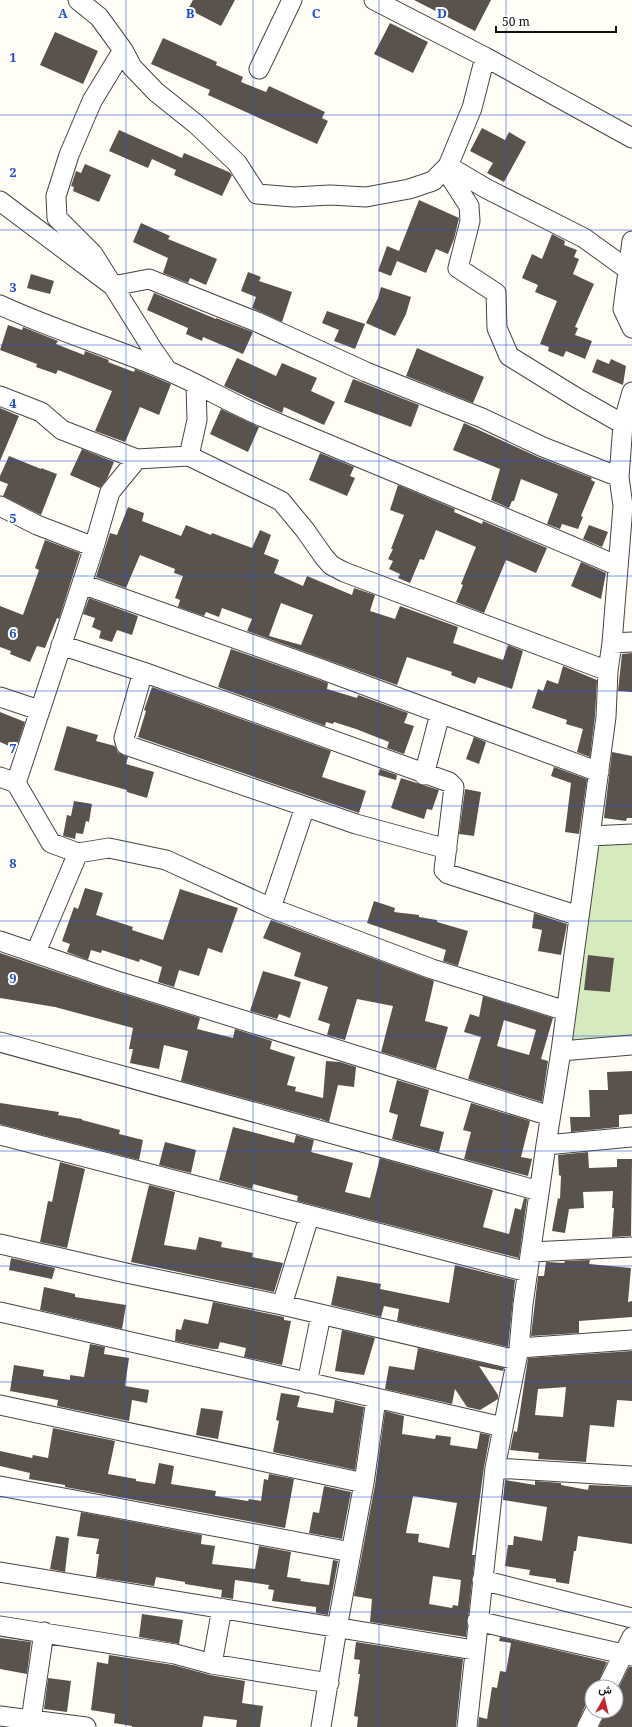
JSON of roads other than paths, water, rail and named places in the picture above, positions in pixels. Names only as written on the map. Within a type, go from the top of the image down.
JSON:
[{"type":"street","points":[[78,0],[99,17],[123,50],[132,67],[156,92],[196,124],[237,163],[257,194],[294,197],[330,195],[366,197],[409,190],[433,181],[448,166],[472,108],[485,58]]},
{"type":"street","points":[[259,69],[292,0]]},
{"type":"street","points":[[374,0],[390,5],[632,138]]},
{"type":"street","points":[[123,50],[92,101],[69,155],[56,196],[57,218],[93,254],[167,370]]},
{"type":"street","points":[[448,166],[487,189],[584,238],[630,269]]},
{"type":"street","points":[[448,166],[450,178],[469,206],[470,221],[458,268],[496,293],[497,328],[510,356],[622,424]]},
{"type":"street","points":[[0,201],[113,286],[149,279],[257,322],[366,372],[482,418],[543,447],[619,477]]},
{"type":"street","points":[[632,241],[630,269],[623,309],[632,328]]},
{"type":"street","points":[[0,305],[43,324],[167,370],[277,422],[453,495],[618,566]]},
{"type":"street","points":[[189,456],[197,420],[196,385]]},
{"type":"street","points":[[467,1727],[477,1621],[496,1468],[518,1354],[539,1192],[561,1051],[606,717],[608,671],[612,643],[618,566],[627,506],[619,477],[622,424],[632,392]]},
{"type":"street","points":[[0,396],[41,412],[62,430],[137,459],[189,456],[281,501],[331,565],[344,572],[608,671]]},
{"type":"street","points":[[137,459],[110,492],[82,584],[38,710],[8,780],[51,843],[78,853],[109,848],[166,860],[271,908],[432,969],[566,1011]]},
{"type":"street","points":[[0,506],[38,525],[94,547]]},
{"type":"street","points":[[82,584],[321,669],[599,772]]},
{"type":"street","points":[[612,643],[632,642]]},
{"type":"street","points":[[61,645],[143,672],[424,775],[449,782],[454,787],[444,870],[448,874],[579,916]]},
{"type":"street","points":[[143,672],[124,738],[126,745],[356,824],[447,849]]},
{"type":"street","points":[[0,697],[38,710]]},
{"type":"street","points":[[424,775],[440,714]]},
{"type":"street","points":[[271,908],[305,806]]},
{"type":"street","points":[[590,836],[632,834]]},
{"type":"street","points":[[36,952],[78,853]]},
{"type":"street","points":[[0,941],[36,952],[111,979],[550,1116]]},
{"type":"street","points":[[0,1042],[539,1192]]},
{"type":"street","points":[[561,1051],[632,1045]]},
{"type":"street","points":[[0,1135],[309,1217],[528,1272]]},
{"type":"street","points":[[546,1145],[632,1137]]},
{"type":"street","points":[[282,1305],[309,1217]]},
{"type":"street","points":[[0,1244],[126,1273],[282,1305],[321,1315],[518,1354],[632,1340]]},
{"type":"street","points":[[531,1252],[632,1247]]},
{"type":"street","points":[[0,1312],[503,1427]]},
{"type":"street","points":[[307,1383],[321,1315]]},
{"type":"street","points":[[321,1727],[337,1628],[364,1483],[376,1399]]},
{"type":"street","points":[[0,1405],[364,1483]]},
{"type":"street","points":[[496,1468],[632,1476]]},
{"type":"street","points":[[0,1486],[351,1552]]},
{"type":"street","points":[[0,1572],[474,1650]]},
{"type":"street","points":[[482,1580],[632,1618]]},
{"type":"street","points":[[212,1664],[222,1608]]},
{"type":"street","points":[[477,1621],[627,1655]]},
{"type":"street","points":[[0,1626],[175,1654],[212,1664],[329,1683]]},
{"type":"street","points":[[16,1718],[44,1632]]},
{"type":"street","points":[[612,1679],[627,1655],[632,1637]]},
{"type":"street","points":[[0,1704],[16,1718],[86,1727]]}]
